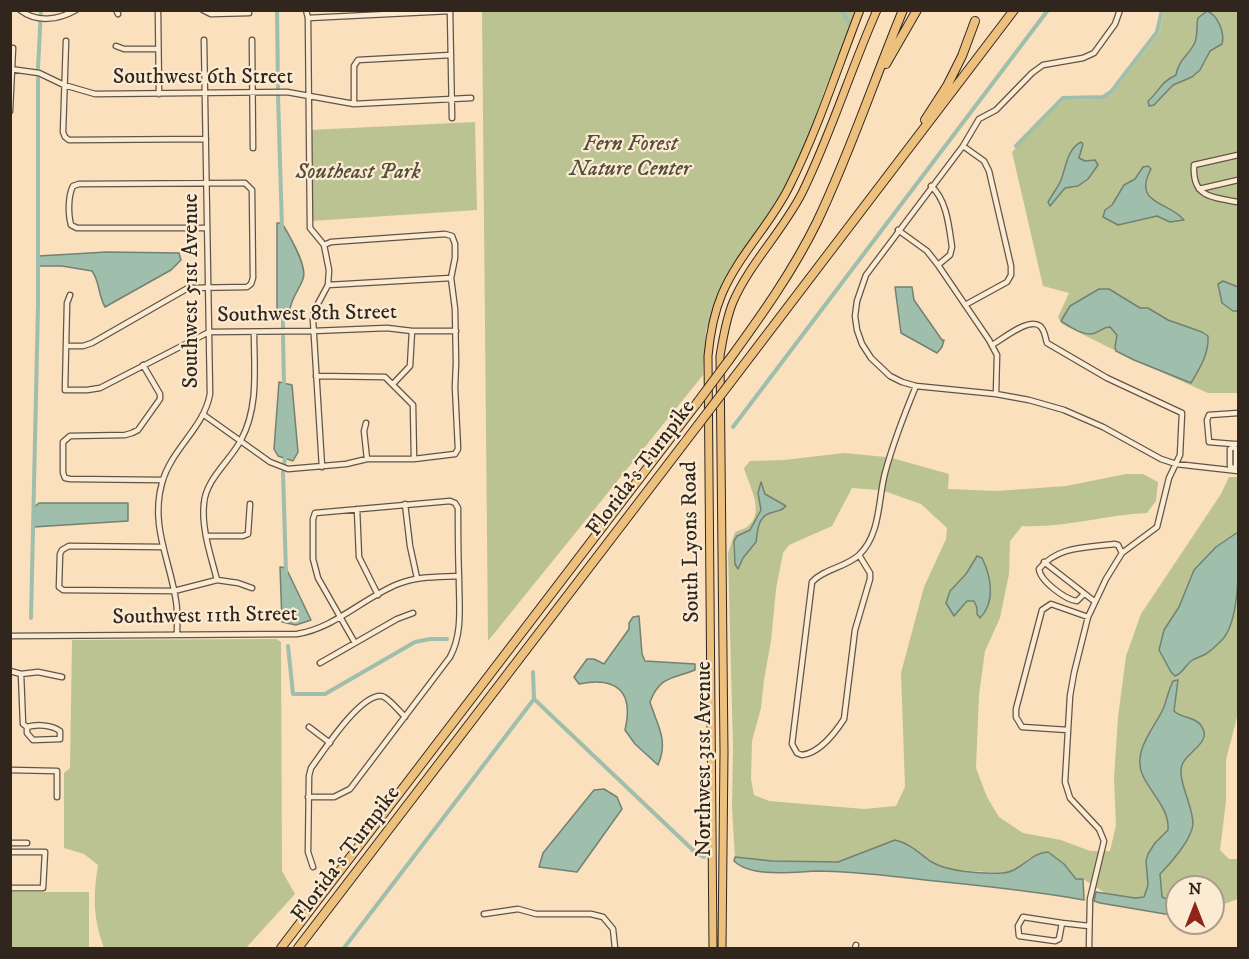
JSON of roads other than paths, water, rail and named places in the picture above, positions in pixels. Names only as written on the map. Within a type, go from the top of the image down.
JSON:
[{"type":"highway","name":"Florida's Turnpike","points":[[281,948],[759,320],[816,224],[903,10]]},
{"type":"highway","points":[[874,81],[917,10]]},
{"type":"highway","name":"Florida's Turnpike","points":[[298,948],[1014,10]]},
{"type":"highway","points":[[915,139],[962,56],[975,21]]},
{"type":"main road","name":"South Lyons Road","points":[[713,948],[708,356],[716,313],[730,279],[774,215],[806,155],[860,10]]},
{"type":"main road","name":"South Lyons Road","points":[[721,461],[720,356],[723,332],[733,303],[745,279],[800,196],[818,159],[877,10]]},
{"type":"main road","name":"Northwest 31st Avenue","points":[[721,461],[724,743],[722,948]]},
{"type":"main road","points":[[710,626],[722,626]]},
{"type":"street","points":[[20,10],[34,18],[44,19],[63,17],[76,10]]},
{"type":"street","points":[[158,10],[159,94]]},
{"type":"street","points":[[203,10],[211,14],[249,13]]},
{"type":"street","points":[[306,10],[308,18],[310,228],[324,245],[329,270],[327,285],[314,311],[313,331],[322,467]]},
{"type":"street","points":[[1120,10],[1115,24],[1094,53],[1083,58],[1043,65],[1032,73],[996,110],[979,119],[963,146],[866,275],[860,288],[855,316],[862,344],[871,358],[890,376],[916,386],[996,394],[1064,410],[1103,427],[1161,459],[1176,464],[1235,470],[1235,445],[1209,442],[1207,420],[1214,414],[1239,413]]},
{"type":"street","points":[[308,18],[450,11],[452,118]]},
{"type":"street","name":"Southwest 51st Avenue","points":[[177,634],[177,603],[157,516],[162,480],[175,456],[204,415],[210,394],[204,40]]},
{"type":"street","points":[[252,40],[253,148]]},
{"type":"street","points":[[66,41],[63,132],[69,140],[206,139]]},
{"type":"street","points":[[116,46],[124,49],[158,49]]},
{"type":"street","points":[[10,111],[13,48]]},
{"type":"street","points":[[354,104],[355,62],[361,59],[451,55]]},
{"type":"street","name":"Southwest 6th Street","points":[[11,69],[39,73],[64,85],[95,94],[287,92],[354,104],[471,98]]},
{"type":"street","points":[[963,146],[984,161],[989,171],[1011,266],[1011,275],[1007,282],[965,305]]},
{"type":"street","points":[[1239,155],[1194,165],[1193,178],[1198,189],[1209,196],[1239,202]]},
{"type":"street","points":[[1198,189],[1239,180]]},
{"type":"street","points":[[70,295],[67,303],[66,346],[83,346],[188,288],[247,287],[253,278],[252,190],[245,183],[78,184],[73,186],[70,191],[70,220],[71,225],[76,228],[207,228]]},
{"type":"street","points":[[931,186],[939,193],[942,201],[952,247],[950,255],[938,265]]},
{"type":"street","points":[[898,230],[927,251],[992,345],[997,355],[996,394]]},
{"type":"street","points":[[204,415],[270,462],[288,469],[322,467],[367,459],[414,459],[456,454],[458,449],[455,387],[456,331],[451,278],[455,258],[452,236],[445,234],[331,242],[324,245]]},
{"type":"street","points":[[327,285],[451,278]]},
{"type":"street","points":[[992,345],[1027,323],[1034,323],[1041,326],[1047,343],[1107,378],[1182,413],[1180,455],[1169,477],[1157,527],[1122,553],[1094,601],[1074,673],[1065,772],[1067,790],[1076,806],[1099,829],[1104,841],[1090,899],[1089,948]]},
{"type":"street","name":"Southwest 8th Street","points":[[66,346],[65,390],[87,390],[100,388],[209,332],[387,328],[412,331],[456,331]]},
{"type":"street","points":[[393,384],[410,366],[412,331]]},
{"type":"street","points":[[216,580],[203,520],[204,501],[210,485],[241,441],[253,406],[254,332]]},
{"type":"street","points":[[143,365],[160,394],[160,399],[138,430],[125,435],[66,438],[63,442],[63,473],[70,480],[162,480]]},
{"type":"street","points":[[316,376],[385,377],[413,405],[414,459]]},
{"type":"street","points":[[859,555],[867,566],[870,579],[855,630],[844,719],[838,728],[809,754],[802,755],[797,753],[792,744],[812,582],[824,571],[844,564],[859,555],[873,534],[885,473],[916,386]]},
{"type":"street","points":[[366,423],[364,431],[367,459]]},
{"type":"street","points":[[308,797],[333,797],[350,789],[456,646],[459,633],[459,576],[458,508],[455,503],[450,501],[405,504],[315,513],[313,560],[318,578],[355,643]]},
{"type":"street","points":[[207,536],[248,534],[250,504]]},
{"type":"street","points":[[405,504],[417,578]]},
{"type":"street","points":[[357,509],[359,557],[378,595]]},
{"type":"street","points":[[1084,594],[1077,601],[1066,598],[1039,575],[1039,569],[1055,554],[1070,550],[1114,544],[1118,545],[1122,553]]},
{"type":"street","points":[[163,547],[69,546],[62,550],[59,587],[63,590],[174,591],[216,580],[238,583],[252,588]]},
{"type":"street","points":[[1044,562],[1094,601]]},
{"type":"street","name":"Southwest 11th Street","points":[[10,636],[297,634],[321,628],[398,584],[417,578],[459,576]]},
{"type":"street","points":[[1068,730],[1022,727],[1016,717],[1017,709],[1042,610],[1051,604],[1088,617]]},
{"type":"street","points":[[320,663],[397,619],[413,613]]},
{"type":"street","points":[[10,671],[21,674],[38,672],[62,677]]},
{"type":"street","points":[[21,674],[23,724],[27,727],[27,733],[33,740],[60,739],[60,731],[57,728],[37,725],[27,727]]},
{"type":"street","points":[[313,867],[308,852],[308,797],[311,768],[351,715],[361,706],[382,696],[388,699],[405,717]]},
{"type":"street","points":[[309,727],[330,742]]},
{"type":"street","points":[[10,770],[57,771],[57,797]]},
{"type":"street","points":[[10,843],[27,843]]},
{"type":"street","points":[[10,852],[45,852],[43,888],[10,888]]},
{"type":"street","points":[[484,914],[518,909],[536,914],[603,916],[613,929],[615,948]]},
{"type":"street","points":[[1062,923],[1059,939],[1054,941],[1019,936],[1018,930],[1023,917],[1089,926]]},
{"type":"waterway","points":[[38,68],[41,10]]},
{"type":"waterway","points":[[277,10],[278,88]]},
{"type":"waterway","points":[[841,10],[850,24]]},
{"type":"waterway","points":[[733,427],[1048,10]]},
{"type":"waterway","points":[[1016,146],[1063,98],[1103,97],[1111,92],[1157,32],[1162,10]]},
{"type":"waterway","points":[[31,618],[38,306],[38,78]]},
{"type":"waterway","points":[[278,96],[282,227]]},
{"type":"waterway","points":[[283,307],[283,328]]},
{"type":"waterway","points":[[283,336],[284,386]]},
{"type":"waterway","points":[[284,464],[286,454]]},
{"type":"waterway","points":[[283,472],[286,573]]},
{"type":"waterway","points":[[288,646],[293,694],[325,694],[415,642],[447,639]]},
{"type":"waterway","points":[[533,672],[534,699],[696,853],[704,857]]},
{"type":"waterway","points":[[344,948],[534,699]]},
{"type":"park label","name":"Fern Forest Nature Center","points":[[630,158]]},
{"type":"park label","name":"Southeast Park","points":[[358,173]]}]
